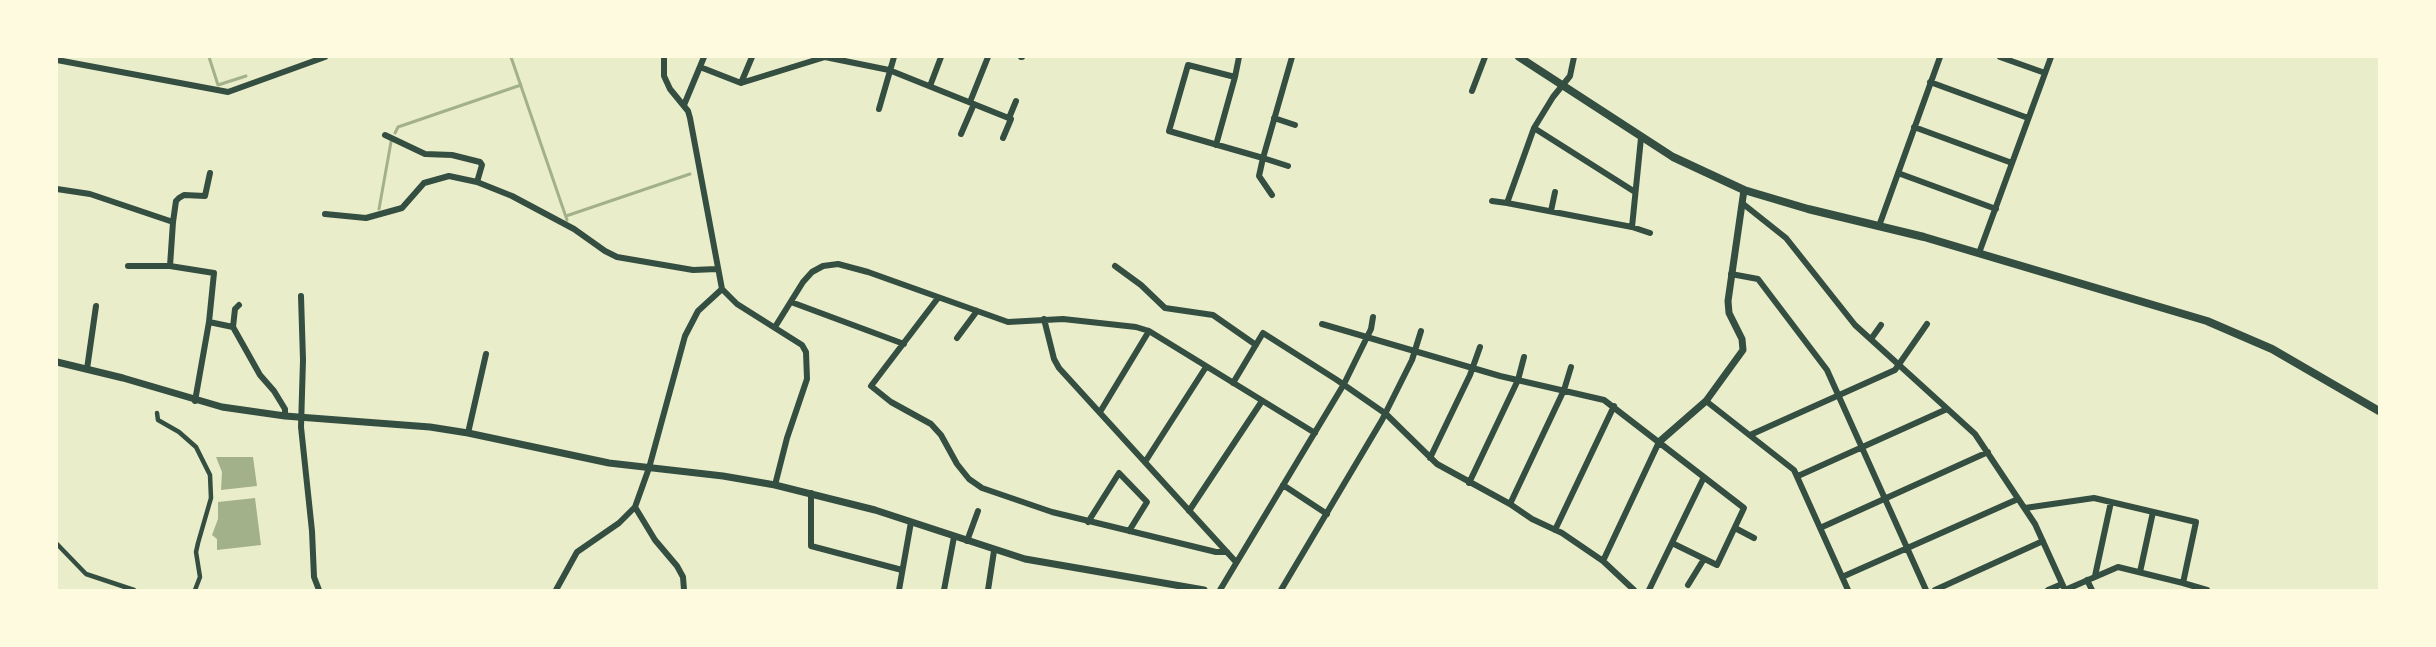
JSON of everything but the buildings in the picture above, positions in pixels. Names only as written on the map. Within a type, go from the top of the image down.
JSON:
[{"type":"main road","points":[[1519,57],[1641,138],[1687,165],[1744,190],[1799,207],[1979,253],[2207,321],[2272,349],[2379,411]]},
{"type":"street","points":[[57,59],[228,92],[325,57]]},
{"type":"street","points":[[664,57],[664,76],[670,89],[684,105],[692,125],[722,289],[737,304],[802,345],[806,352],[807,380],[787,438],[775,485]]},
{"type":"street","points":[[684,105],[704,57]]},
{"type":"street","points":[[741,83],[752,57]]},
{"type":"street","points":[[796,66],[799,57]]},
{"type":"street","points":[[700,67],[741,83],[825,57],[846,59],[889,70],[1009,118]]},
{"type":"street","points":[[879,109],[894,57]]},
{"type":"street","points":[[930,86],[941,57]]},
{"type":"street","points":[[961,134],[988,57]]},
{"type":"street","points":[[1216,145],[1239,57]]},
{"type":"street","points":[[1272,195],[1259,176],[1292,57]]},
{"type":"street","points":[[1472,91],[1485,57]]},
{"type":"street","points":[[1507,203],[1534,128],[1570,76],[1574,57]]},
{"type":"street","points":[[1879,226],[1940,57]]},
{"type":"street","points":[[2000,57],[2045,73]]},
{"type":"street","points":[[1979,253],[2050,57]]},
{"type":"street","points":[[1235,77],[1188,64],[1169,131],[1288,166]]},
{"type":"street","points":[[1930,82],[2028,118]]},
{"type":"street","points":[[1003,138],[1016,101]]},
{"type":"street","points":[[1274,118],[1295,125]]},
{"type":"street","points":[[1914,127],[2012,164]]},
{"type":"street","points":[[1534,128],[1635,192]]},
{"type":"street","points":[[385,135],[425,154],[452,155],[480,162],[482,165],[477,182]]},
{"type":"street","points":[[1632,226],[1641,138]]},
{"type":"street","points":[[1898,172],[1996,208]]},
{"type":"street","points":[[170,266],[176,201],[184,195],[206,196],[210,173]]},
{"type":"street","points":[[325,214],[366,218],[402,208],[424,183],[449,176],[477,182],[512,196],[574,229],[617,257],[693,270],[717,268]]},
{"type":"street","points":[[57,189],[90,194],[173,222]]},
{"type":"street","points":[[1603,561],[1659,442],[1706,401],[1743,350],[1742,339],[1729,313],[1728,301],[1744,190]]},
{"type":"street","points":[[1551,211],[1555,192]]},
{"type":"street","points":[[1492,201],[1632,226],[1650,233]]},
{"type":"street","points":[[1742,202],[1786,238],[1855,325],[1975,434],[2025,508],[2064,588]]},
{"type":"street","points":[[775,327],[803,282],[812,272],[830,264],[853,267],[1008,322],[1044,319],[1136,327],[1149,331],[1315,433]]},
{"type":"street","points":[[128,266],[170,266],[214,273],[209,322],[195,401]]},
{"type":"street","points":[[1115,266],[1136,281],[1165,308],[1213,315],[1256,345]]},
{"type":"street","points":[[1731,274],[1758,279],[1827,370],[1926,590]]},
{"type":"street","points":[[556,590],[576,552],[620,523],[635,507],[649,468],[685,336],[698,311],[722,289]]},
{"type":"street","points":[[301,296],[302,417],[314,577],[319,590]]},
{"type":"street","points":[[938,298],[871,387],[891,402],[931,424],[941,435],[964,475],[975,484],[1001,496],[1088,522],[1216,552],[1227,552]]},
{"type":"street","points":[[790,302],[904,344]]},
{"type":"street","points":[[239,305],[235,309],[233,327],[260,375],[274,391],[285,410],[285,416]]},
{"type":"street","points":[[87,369],[96,306]]},
{"type":"street","points":[[957,338],[977,311]]},
{"type":"street","points":[[1220,590],[1344,384],[1367,337],[1373,317]]},
{"type":"street","points":[[1044,319],[1056,363],[1236,562]]},
{"type":"street","points":[[209,322],[233,327]]},
{"type":"street","points":[[1322,324],[1500,376],[1604,400],[1614,406],[1744,508],[1717,565],[1672,543]]},
{"type":"street","points":[[1750,435],[1895,370],[1900,366],[1926,324]]},
{"type":"street","points":[[1870,339],[1881,325]]},
{"type":"street","points":[[1100,412],[1149,331]]},
{"type":"street","points":[[1281,590],[1386,414],[1415,351],[1421,331]]},
{"type":"street","points":[[1233,382],[1263,333],[1344,384],[1386,414],[1430,458],[1469,483],[1556,530],[1603,561],[1634,590]]},
{"type":"street","points":[[1430,458],[1473,367],[1480,346]]},
{"type":"street","points":[[468,433],[486,354]]},
{"type":"street","points":[[1469,483],[1518,380],[1524,357]]},
{"type":"street","points":[[57,362],[222,407],[285,416],[397,424],[468,433],[609,463],[723,476],[775,485],[911,522],[994,551],[1060,566],[1204,590]]},
{"type":"street","points":[[1145,462],[1206,367]]},
{"type":"street","points":[[1510,504],[1564,390],[1570,367]]},
{"type":"street","points":[[1189,511],[1262,401]]},
{"type":"street","points":[[1706,401],[1794,470],[1848,590]]},
{"type":"street","points":[[1556,530],[1614,406]]},
{"type":"street","points":[[1798,476],[1947,408]]},
{"type":"street","points":[[157,413],[158,420],[179,432],[196,447],[210,475],[211,498],[196,552],[200,578],[195,590]]},
{"type":"street","points":[[1820,528],[1988,452]]},
{"type":"street","points":[[1088,522],[1119,473],[1147,501],[1129,531]]},
{"type":"street","points":[[1649,590],[1704,477]]},
{"type":"street","points":[[1283,485],[1327,514]]},
{"type":"street","points":[[811,493],[812,546],[902,570]]},
{"type":"street","points":[[2025,508],[2094,498],[2196,522],[2182,582]]},
{"type":"street","points":[[1842,578],[2019,499]]},
{"type":"street","points":[[2095,576],[2111,502]]},
{"type":"street","points":[[635,507],[655,540],[677,566],[683,577],[684,590]]},
{"type":"street","points":[[967,541],[978,511]]},
{"type":"street","points":[[2140,572],[2153,512]]},
{"type":"street","points":[[899,590],[911,522]]},
{"type":"street","points":[[1735,528],[1754,538]]},
{"type":"street","points":[[944,590],[954,537]]},
{"type":"street","points":[[1935,590],[2043,541]]},
{"type":"street","points":[[57,544],[86,574],[134,590]]},
{"type":"street","points":[[988,590],[994,551]]},
{"type":"street","points":[[1688,585],[1704,559]]},
{"type":"street","points":[[2048,590],[2064,588],[2118,567],[2207,590]]},
{"type":"street","points":[[2087,580],[2092,590]]},
{"type":"shaded area","points":[[216,457],[253,457],[257,486],[221,490],[222,472]]},
{"type":"shaded area","points":[[255,498],[261,545],[217,550],[217,539],[212,535],[218,519],[218,502]]},
{"type":"waterway","points":[[209,57],[218,85],[246,76]]},
{"type":"waterway","points":[[511,57],[567,220]]},
{"type":"waterway","points":[[395,133],[398,127],[521,85]]},
{"type":"waterway","points":[[379,209],[391,142]]},
{"type":"waterway","points":[[566,216],[690,174]]}]
